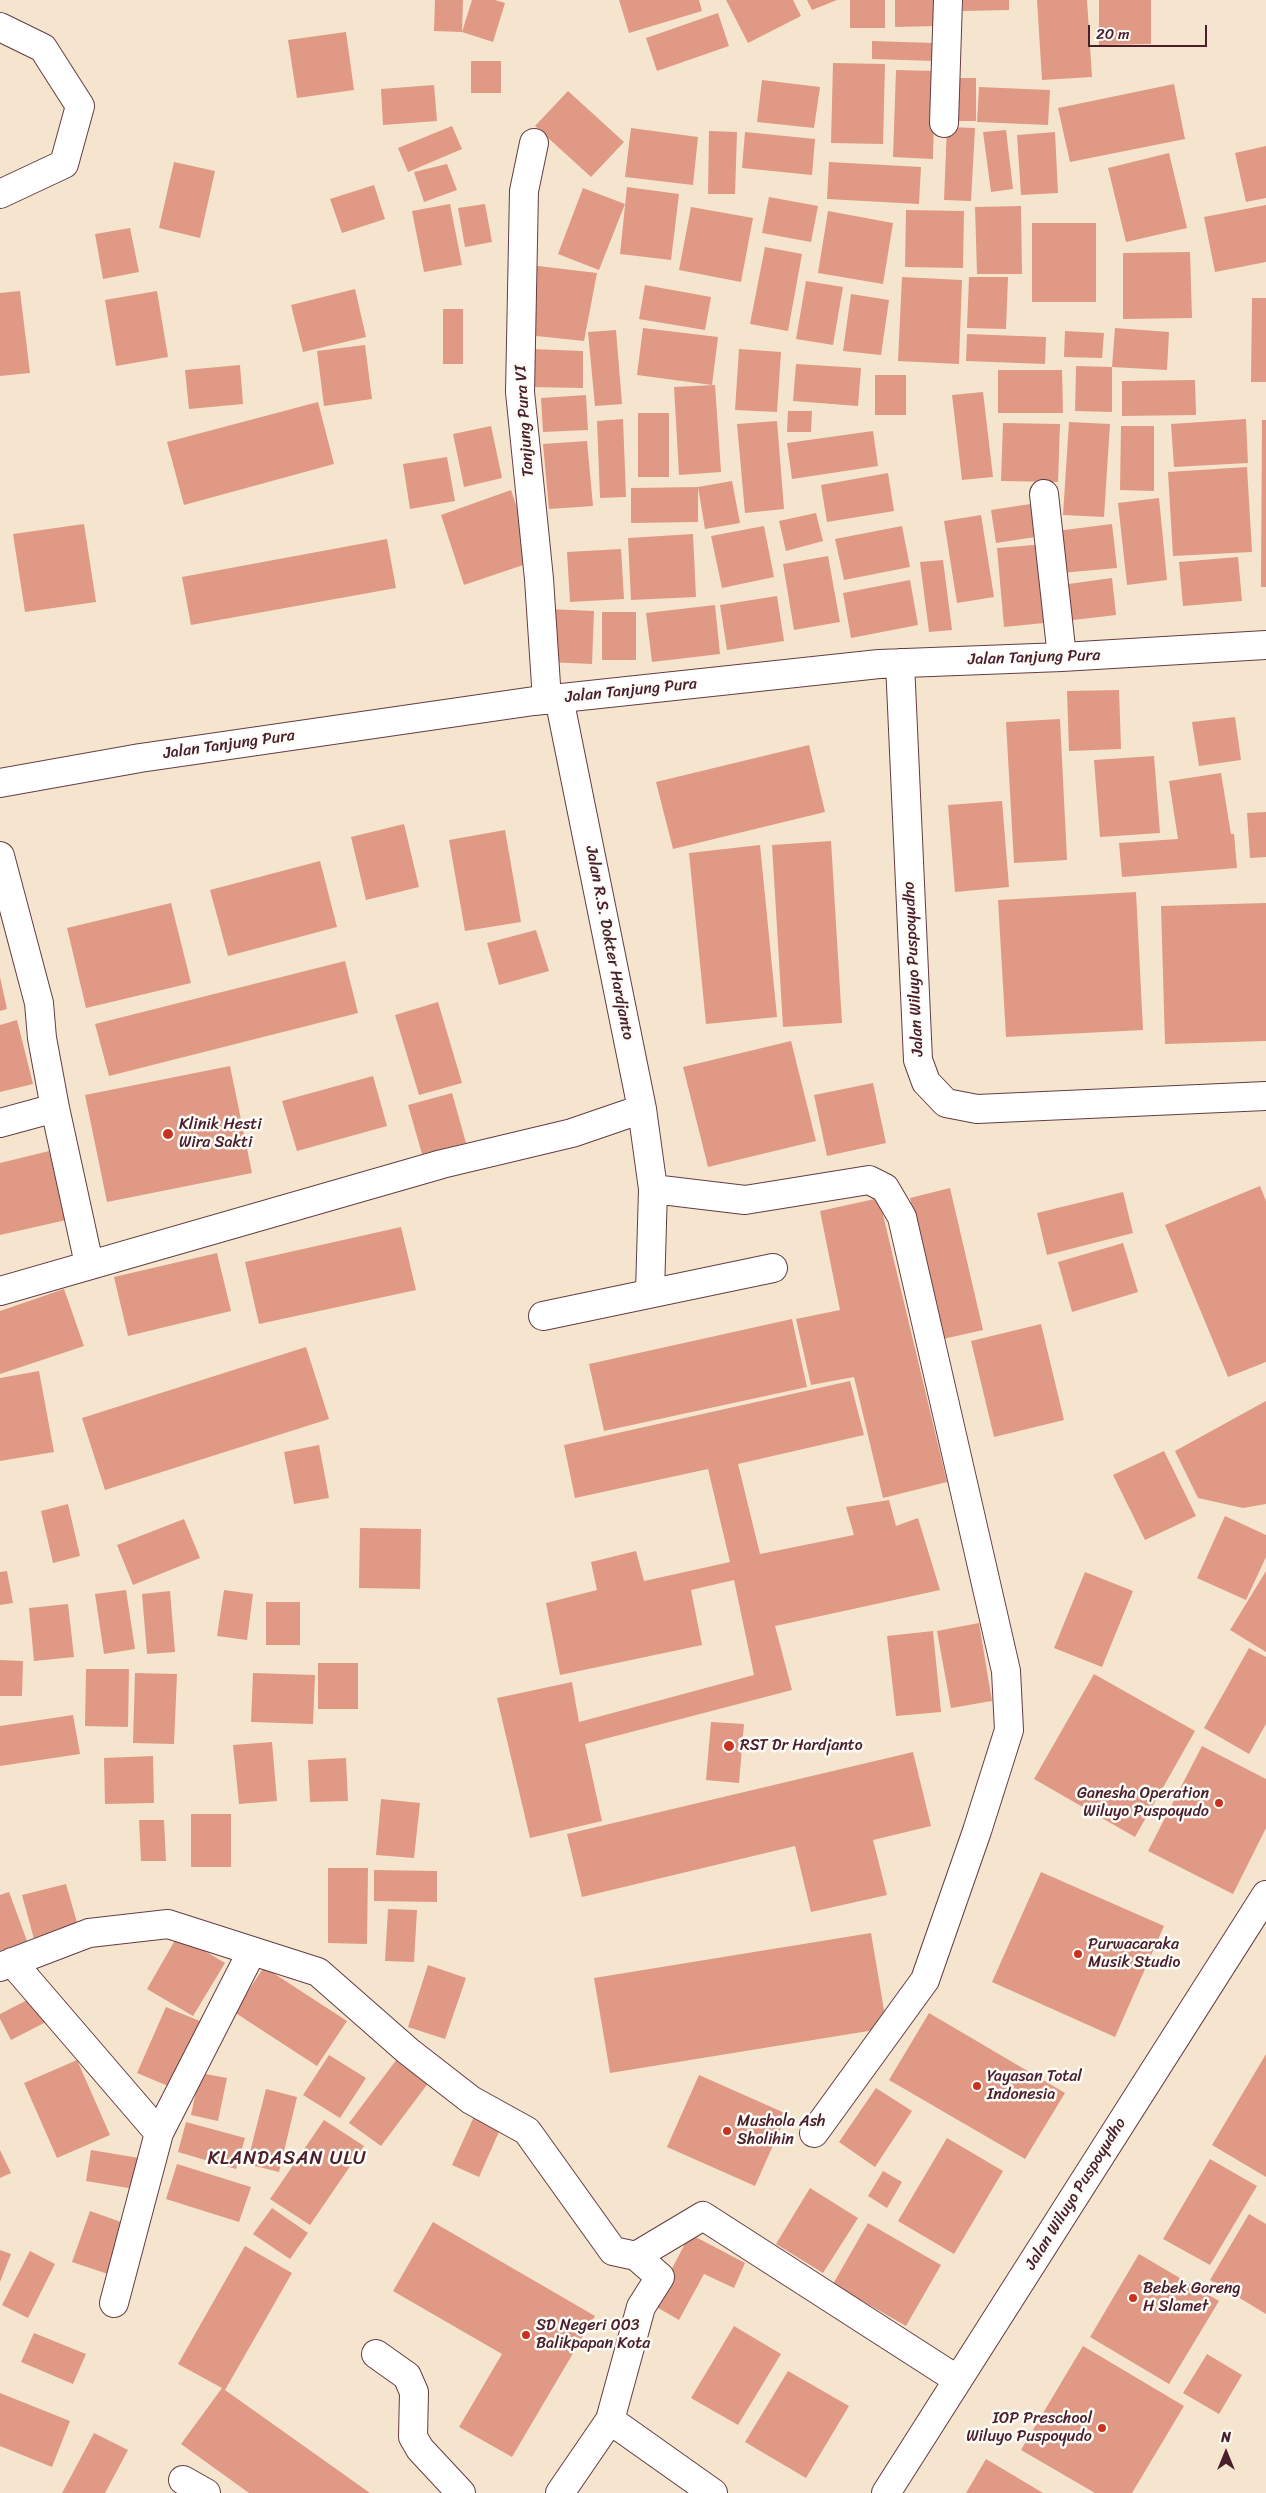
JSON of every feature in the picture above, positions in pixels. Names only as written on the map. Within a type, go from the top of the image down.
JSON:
[{"type":"street","points":[[944,123],[948,0]]},
{"type":"street","points":[[0,27],[43,48],[80,106],[64,164],[0,194]]},
{"type":"street","name":"Tanjung Pura VI","points":[[534,143],[524,191],[520,392],[553,699]]},
{"type":"street","points":[[1044,494],[1062,657]]},
{"type":"street","name":"Jalan Tanjung Pura","points":[[0,783],[140,758],[553,699],[900,663],[1062,657],[1266,645]]},
{"type":"street","name":"Jalan Wiluyo Puspoyudho","points":[[900,663],[918,1060],[926,1082],[946,1104],[977,1109],[1266,1096]]},
{"type":"street","name":"Jalan R.S. Dokter Hardjanto","points":[[553,699],[642,1109],[653,1189],[650,1292]]},
{"type":"street","points":[[0,856],[10,937],[40,1003],[42,1038],[55,1108],[89,1264]]},
{"type":"street","points":[[1228,1097],[1266,1117]]},
{"type":"street","points":[[0,1123],[55,1108]]},
{"type":"street","points":[[0,1291],[442,1164],[572,1133],[642,1109]]},
{"type":"street","points":[[653,1189],[744,1200],[870,1180],[885,1188],[902,1217],[1006,1671],[1009,1730],[977,1831],[925,1980],[814,2133]]},
{"type":"street","points":[[543,1316],[650,1292],[773,1268]]},
{"type":"street","name":"Jalan Wiluyo Puspoyudho","points":[[886,2493],[1266,1895]]},
{"type":"street","points":[[158,2133],[6,1964],[90,1933],[168,1924],[318,1972],[408,2051],[471,2100],[528,2131],[613,2251],[636,2256],[660,2277],[641,2307],[610,2420],[560,2493]]},
{"type":"street","points":[[114,2303],[158,2133],[252,1951]]},
{"type":"street","points":[[636,2256],[703,2216],[958,2380]]},
{"type":"street","points":[[376,2354],[407,2376],[414,2392],[413,2437],[420,2449],[461,2493]]},
{"type":"street","points":[[610,2420],[713,2493]]},
{"type":"building","points":[[435,0],[463,0],[462,32],[434,31]]},
{"type":"building","points":[[472,0],[495,0],[505,3],[493,42],[462,32]]},
{"type":"building","points":[[619,0],[699,0],[702,11],[629,33]]},
{"type":"building","points":[[726,0],[793,0],[801,16],[748,43]]},
{"type":"building","points":[[807,0],[837,0],[812,10]]},
{"type":"building","points":[[850,0],[885,0],[885,28],[850,28]]},
{"type":"building","points":[[895,0],[936,0],[937,26],[895,27]]},
{"type":"building","points":[[963,0],[1009,0],[1009,10],[963,11]]},
{"type":"building","points":[[1037,0],[1087,0],[1092,77],[1042,80]]},
{"type":"building","points":[[1099,0],[1151,0],[1151,44],[1099,45]]},
{"type":"building","points":[[718,13],[729,46],[657,71],[646,38]]},
{"type":"building","points":[[346,32],[354,90],[297,98],[288,40]]},
{"type":"building","points":[[872,41],[934,43],[934,61],[872,59]]},
{"type":"building","points":[[471,61],[501,61],[501,93],[471,93]]},
{"type":"building","points":[[833,63],[885,64],[883,144],[831,143]]},
{"type":"building","points":[[896,70],[935,71],[933,159],[893,157]]},
{"type":"building","points":[[952,78],[976,78],[976,121],[952,121]]},
{"type":"building","points":[[762,80],[820,87],[814,128],[757,122]]},
{"type":"building","points":[[1174,84],[1185,139],[1070,162],[1058,108]]},
{"type":"building","points":[[434,85],[437,121],[383,125],[381,89]]},
{"type":"building","points":[[979,87],[1050,90],[1048,125],[977,122]]},
{"type":"building","points":[[568,91],[624,142],[591,177],[535,126]]},
{"type":"building","points":[[452,126],[462,149],[408,172],[398,148]]},
{"type":"building","points":[[947,127],[975,128],[971,201],[944,200]]},
{"type":"building","points":[[631,128],[698,137],[693,185],[625,177]]},
{"type":"building","points":[[1006,130],[1013,189],[991,192],[983,132]]},
{"type":"building","points":[[709,131],[737,132],[735,194],[708,194]]},
{"type":"building","points":[[745,132],[815,139],[812,175],[742,168]]},
{"type":"building","points":[[1055,132],[1058,193],[1021,195],[1017,135]]},
{"type":"building","points":[[1266,146],[1266,198],[1246,202],[1235,153]]},
{"type":"building","points":[[1169,153],[1187,228],[1126,242],[1108,168]]},
{"type":"building","points":[[174,162],[215,171],[200,238],[159,228]]},
{"type":"building","points":[[829,162],[921,167],[919,204],[827,199]]},
{"type":"building","points":[[447,164],[457,190],[424,202],[414,172]]},
{"type":"building","points":[[374,185],[385,219],[342,233],[330,199]]},
{"type":"building","points":[[627,187],[679,194],[671,260],[620,254]]},
{"type":"building","points":[[583,188],[625,204],[599,270],[558,254]]},
{"type":"building","points":[[769,197],[818,206],[811,242],[762,233]]},
{"type":"building","points":[[450,204],[462,265],[424,272],[412,211]]},
{"type":"building","points":[[485,204],[492,242],[465,247],[458,208]]},
{"type":"building","points":[[1266,205],[1266,262],[1215,272],[1204,217]]},
{"type":"building","points":[[1021,206],[1022,274],[977,274],[975,207]]},
{"type":"building","points":[[691,207],[753,218],[741,282],[679,270]]},
{"type":"building","points":[[906,210],[964,211],[963,268],[905,267]]},
{"type":"building","points":[[828,211],[893,223],[883,284],[818,273]]},
{"type":"building","points":[[1032,223],[1096,223],[1096,302],[1032,302]]},
{"type":"building","points":[[130,228],[139,272],[103,279],[95,234]]},
{"type":"building","points":[[765,247],[802,254],[788,331],[750,324]]},
{"type":"building","points":[[1190,252],[1192,318],[1123,319],[1123,253]]},
{"type":"building","points":[[530,265],[597,273],[584,341],[527,335]]},
{"type":"building","points":[[902,277],[962,280],[959,364],[898,361]]},
{"type":"building","points":[[969,277],[1008,277],[1006,329],[967,328]]},
{"type":"building","points":[[806,281],[843,287],[833,345],[796,339]]},
{"type":"building","points":[[645,285],[711,297],[705,330],[639,319]]},
{"type":"building","points":[[355,289],[366,337],[303,352],[291,305]]},
{"type":"building","points":[[20,291],[30,373],[0,376],[0,293]]},
{"type":"building","points":[[157,291],[168,357],[116,366],[105,300]]},
{"type":"building","points":[[851,294],[889,300],[881,355],[843,351]]},
{"type":"building","points":[[1252,298],[1266,298],[1266,382],[1251,382]]},
{"type":"building","points":[[443,309],[463,309],[463,364],[443,364]]},
{"type":"building","points":[[643,328],[718,337],[712,385],[637,375]]},
{"type":"building","points":[[1115,328],[1169,332],[1167,370],[1112,367]]},
{"type":"building","points":[[616,330],[622,404],[595,406],[588,332]]},
{"type":"building","points":[[1065,331],[1104,333],[1102,358],[1064,357]]},
{"type":"building","points":[[967,334],[1046,337],[1045,364],[966,361]]},
{"type":"building","points":[[365,345],[372,399],[324,406],[317,351]]},
{"type":"building","points":[[531,349],[583,351],[583,388],[530,387]]},
{"type":"building","points":[[739,349],[781,352],[777,412],[735,410]]},
{"type":"building","points":[[796,364],[861,368],[858,406],[793,401]]},
{"type":"building","points":[[240,365],[243,404],[189,409],[185,370]]},
{"type":"building","points":[[1076,366],[1112,367],[1112,412],[1075,411]]},
{"type":"building","points":[[998,370],[1062,370],[1063,413],[998,413]]},
{"type":"building","points":[[875,375],[906,375],[906,415],[875,415]]},
{"type":"building","points":[[1195,380],[1196,415],[1122,416],[1122,381]]},
{"type":"building","points":[[715,385],[721,472],[679,475],[674,387]]},
{"type":"building","points":[[983,392],[993,477],[962,480],[952,395]]},
{"type":"building","points":[[586,395],[588,430],[543,432],[541,398]]},
{"type":"building","points":[[318,402],[334,464],[184,505],[167,442]]},
{"type":"building","points":[[788,411],[812,411],[811,432],[787,432]]},
{"type":"building","points":[[638,413],[669,413],[669,477],[638,477]]},
{"type":"building","points":[[623,419],[626,497],[600,498],[597,421]]},
{"type":"building","points":[[1246,419],[1248,463],[1174,467],[1171,424]]},
{"type":"building","points":[[1262,420],[1266,420],[1266,587],[1261,587]]},
{"type":"building","points":[[777,421],[784,509],[745,513],[737,424]]},
{"type":"building","points":[[1069,422],[1110,424],[1104,517],[1063,515]]},
{"type":"building","points":[[1003,423],[1060,424],[1058,482],[1001,481]]},
{"type":"building","points":[[491,426],[502,478],[464,487],[453,434]]},
{"type":"building","points":[[1121,426],[1154,426],[1154,491],[1120,490]]},
{"type":"building","points":[[873,431],[878,466],[792,479],[787,443]]},
{"type":"building","points":[[587,441],[593,506],[549,509],[543,444]]},
{"type":"building","points":[[447,457],[455,501],[410,509],[403,464]]},
{"type":"building","points":[[1247,467],[1252,552],[1173,556],[1168,472]]},
{"type":"building","points":[[888,473],[894,511],[827,522],[821,485]]},
{"type":"building","points":[[732,481],[740,523],[705,529],[698,487]]},
{"type":"building","points":[[698,487],[698,522],[631,523],[631,488]]},
{"type":"building","points":[[511,490],[535,561],[464,585],[441,515]]},
{"type":"building","points":[[1159,498],[1167,580],[1127,585],[1118,503]]},
{"type":"building","points":[[1037,503],[1042,536],[996,543],[991,510]]},
{"type":"building","points":[[816,513],[823,541],[786,551],[779,521]]},
{"type":"building","points":[[981,515],[994,597],[957,603],[944,521]]},
{"type":"building","points":[[84,524],[96,602],[25,612],[13,534]]},
{"type":"building","points":[[1112,524],[1117,568],[1061,573],[1056,531]]},
{"type":"building","points":[[764,526],[774,577],[722,588],[711,536]]},
{"type":"building","points":[[902,526],[910,567],[844,580],[835,539]]},
{"type":"building","points":[[693,534],[696,597],[631,600],[628,538]]},
{"type":"building","points":[[387,539],[396,588],[191,625],[182,577]]},
{"type":"building","points":[[1046,544],[1054,622],[1004,627],[997,548]]},
{"type":"building","points":[[621,549],[624,599],[570,602],[567,552]]},
{"type":"building","points":[[828,556],[840,622],[794,630],[783,564]]},
{"type":"building","points":[[1238,557],[1242,601],[1183,606],[1179,562]]},
{"type":"building","points":[[943,560],[952,630],[929,632],[920,562]]},
{"type":"building","points":[[1112,578],[1116,615],[1065,621],[1061,585]]},
{"type":"building","points":[[910,580],[918,625],[851,638],[843,593]]},
{"type":"building","points":[[777,596],[784,641],[727,650],[720,605]]},
{"type":"building","points":[[715,605],[720,654],[652,662],[646,613]]},
{"type":"building","points":[[549,609],[594,611],[592,664],[547,662]]},
{"type":"building","points":[[602,612],[636,612],[636,660],[602,660]]},
{"type":"building","points":[[1119,690],[1121,749],[1069,751],[1067,691]]},
{"type":"building","points":[[1235,717],[1241,760],[1199,766],[1192,722]]},
{"type":"building","points":[[1060,719],[1067,860],[1014,863],[1006,722]]},
{"type":"building","points":[[809,745],[825,812],[673,849],[656,782]]},
{"type":"building","points":[[1154,756],[1160,833],[1100,837],[1094,760]]},
{"type":"building","points":[[1221,773],[1231,834],[1234,834],[1237,868],[1122,877],[1119,843],[1178,839],[1169,781]]},
{"type":"building","points":[[1002,801],[1009,887],[955,892],[948,805]]},
{"type":"building","points":[[1266,812],[1266,857],[1250,858],[1247,813]]},
{"type":"building","points":[[404,824],[419,887],[366,900],[351,837]]},
{"type":"building","points":[[505,830],[521,922],[465,931],[449,840]]},
{"type":"building","points":[[831,841],[842,1023],[783,1027],[772,845]]},
{"type":"building","points":[[760,845],[777,1017],[706,1024],[689,853]]},
{"type":"building","points":[[320,861],[337,927],[228,956],[210,890]]},
{"type":"building","points":[[1136,892],[1143,1030],[1006,1037],[998,900]]},
{"type":"building","points":[[171,903],[191,983],[86,1008],[67,928]]},
{"type":"building","points":[[1266,903],[1266,1041],[1165,1044],[1161,906]]},
{"type":"building","points":[[536,930],[549,971],[499,985],[487,943]]},
{"type":"building","points":[[345,961],[358,1013],[109,1076],[95,1024]]},
{"type":"building","points":[[0,977],[7,1009],[0,1011]]},
{"type":"building","points":[[438,1002],[462,1083],[419,1095],[395,1015]]},
{"type":"building","points":[[17,1020],[33,1084],[0,1092],[0,1025]]},
{"type":"building","points":[[791,1041],[816,1141],[708,1167],[683,1067]]},
{"type":"building","name":"Klinik Hesti Wira Sakti","points":[[230,1066],[252,1173],[107,1202],[85,1095]]},
{"type":"building","points":[[373,1076],[387,1126],[297,1151],[282,1101]]},
{"type":"building","points":[[873,1083],[886,1143],[827,1156],[814,1095]]},
{"type":"building","points":[[452,1093],[466,1143],[422,1154],[408,1105]]},
{"type":"building","points":[[49,1151],[66,1220],[0,1235],[0,1163]]},
{"type":"building","points":[[1260,1186],[1266,1201],[1266,1362],[1228,1377],[1165,1225]]},
{"type":"building","points":[[950,1188],[983,1330],[943,1339],[910,1198]]},
{"type":"building","points":[[1123,1192],[1133,1233],[1047,1255],[1037,1213]]},
{"type":"building","points":[[879,1198],[947,1482],[883,1498],[854,1377],[811,1385],[796,1319],[840,1310],[820,1211]]},
{"type":"building","points":[[401,1227],[416,1290],[259,1324],[245,1262]]},
{"type":"building","points":[[1123,1243],[1138,1292],[1072,1312],[1058,1262]]},
{"type":"building","points":[[217,1253],[231,1311],[128,1336],[114,1277]]},
{"type":"building","points":[[64,1289],[84,1346],[0,1374],[0,1311]]},
{"type":"building","points":[[792,1319],[807,1387],[604,1431],[589,1364]]},
{"type":"building","points":[[1041,1324],[1064,1420],[994,1437],[971,1341]]},
{"type":"building","points":[[306,1347],[329,1419],[105,1490],[82,1418]]},
{"type":"building","points":[[39,1371],[54,1452],[0,1461],[0,1378]]},
{"type":"building","points":[[850,1381],[864,1435],[738,1464],[760,1554],[854,1535],[846,1507],[889,1500],[896,1526],[918,1518],[940,1590],[775,1626],[792,1690],[585,1744],[602,1821],[530,1838],[497,1698],[572,1682],[579,1722],[754,1675],[734,1580],[691,1590],[702,1645],[560,1675],[546,1603],[597,1590],[591,1562],[636,1551],[644,1581],[730,1562],[708,1469],[575,1498],[564,1445]]},
{"type":"building","points":[[1266,1401],[1266,1504],[1243,1508],[1198,1498],[1175,1451]]},
{"type":"building","points":[[319,1445],[329,1498],[294,1504],[284,1452]]},
{"type":"building","points":[[1164,1451],[1196,1516],[1145,1540],[1113,1475]]},
{"type":"building","points":[[68,1504],[80,1556],[53,1563],[41,1511]]},
{"type":"building","points":[[1225,1516],[1266,1535],[1266,1557],[1246,1600],[1197,1578]]},
{"type":"building","points":[[184,1519],[200,1558],[133,1585],[117,1545]]},
{"type":"building","points":[[360,1528],[421,1529],[420,1589],[359,1588]]},
{"type":"building","points":[[7,1571],[13,1603],[0,1605],[0,1572]]},
{"type":"building","points":[[1266,1571],[1266,1652],[1230,1630]]},
{"type":"building","points":[[1085,1572],[1133,1591],[1102,1667],[1054,1648]]},
{"type":"building","points":[[126,1590],[135,1649],[104,1654],[95,1594]]},
{"type":"building","points":[[224,1590],[253,1594],[247,1640],[217,1636]]},
{"type":"building","points":[[170,1591],[175,1652],[147,1654],[142,1594]]},
{"type":"building","points":[[266,1602],[300,1602],[300,1645],[266,1645]]},
{"type":"building","points":[[68,1604],[74,1657],[34,1661],[29,1608]]},
{"type":"building","points":[[979,1623],[992,1701],[951,1708],[937,1631]]},
{"type":"building","points":[[933,1631],[941,1712],[896,1716],[887,1636]]},
{"type":"building","points":[[1249,1648],[1266,1657],[1266,1724],[1249,1754],[1204,1728]]},
{"type":"building","points":[[0,1660],[23,1661],[22,1696],[0,1696]]},
{"type":"building","points":[[318,1663],[358,1663],[358,1709],[318,1709]]},
{"type":"building","points":[[86,1669],[129,1669],[128,1727],[85,1726]]},
{"type":"building","points":[[135,1673],[177,1674],[174,1744],[133,1743]]},
{"type":"building","points":[[253,1673],[315,1675],[313,1724],[251,1722]]},
{"type":"building","points":[[1094,1674],[1195,1731],[1135,1837],[1034,1779]]},
{"type":"building","points":[[73,1715],[80,1754],[0,1766],[0,1726]]},
{"type":"building","points":[[711,1722],[744,1724],[739,1783],[706,1780]]},
{"type":"building","points":[[272,1742],[277,1801],[239,1804],[233,1745]]},
{"type":"building","name":"Ganesha Operation Wiluyo Puspoyudo","points":[[1202,1746],[1266,1779],[1266,1828],[1233,1894],[1148,1851]]},
{"type":"building","points":[[913,1752],[931,1826],[873,1840],[887,1895],[811,1912],[795,1846],[582,1897],[567,1834]]},
{"type":"building","points":[[153,1756],[154,1803],[105,1804],[104,1758]]},
{"type":"building","points":[[346,1758],[348,1801],[310,1802],[308,1760]]},
{"type":"building","points":[[381,1799],[420,1803],[414,1858],[376,1855]]},
{"type":"building","points":[[191,1814],[231,1814],[231,1867],[191,1867]]},
{"type":"building","points":[[139,1820],[164,1820],[166,1861],[141,1861]]},
{"type":"building","points":[[328,1868],[368,1868],[367,1944],[328,1943]]},
{"type":"building","points":[[374,1870],[437,1871],[437,1902],[374,1901]]},
{"type":"building","name":"Purwacaraka Musik Studio","points":[[1041,1872],[1164,1926],[1115,2037],[992,1982]]},
{"type":"building","points":[[66,1884],[78,1926],[34,1939],[22,1895]]},
{"type":"building","points":[[9,1892],[27,1941],[0,1951],[0,1895]]},
{"type":"building","points":[[388,1909],[417,1910],[414,1962],[385,1961]]},
{"type":"building","points":[[871,1933],[887,2028],[610,2073],[594,1978]]},
{"type":"building","points":[[178,1935],[225,1963],[193,2016],[147,1989]]},
{"type":"building","points":[[428,1965],[466,1978],[445,2039],[408,2027]]},
{"type":"building","points":[[264,1967],[347,2021],[317,2066],[234,2012]]},
{"type":"building","points":[[35,1996],[48,2021],[11,2040],[0,2019],[0,2014]]},
{"type":"building","points":[[166,2007],[214,2027],[185,2093],[137,2073]]},
{"type":"building","name":"Yayasan Total Indonesia","points":[[929,2013],[1065,2093],[1025,2159],[889,2080]]},
{"type":"building","points":[[1266,2054],[1266,2177],[1212,2145]]},
{"type":"building","points":[[329,2055],[366,2078],[340,2118],[303,2095]]},
{"type":"building","points":[[397,2059],[429,2082],[381,2146],[349,2123]]},
{"type":"building","points":[[77,2060],[110,2135],[57,2158],[24,2083]]},
{"type":"building","points":[[200,2073],[227,2078],[218,2121],[191,2115]]},
{"type":"building","name":"Mushola Ash Sholihin","points":[[699,2075],[787,2114],[755,2186],[667,2147]]},
{"type":"building","points":[[876,2088],[912,2111],[875,2167],[839,2142]]},
{"type":"building","points":[[266,2089],[297,2097],[279,2172],[247,2164]]},
{"type":"building","points":[[476,2112],[502,2125],[479,2177],[452,2165]]},
{"type":"building","points":[[324,2120],[364,2146],[310,2225],[270,2199]]},
{"type":"building","points":[[186,2122],[245,2138],[236,2169],[178,2152]]},
{"type":"building","points":[[947,2138],[1003,2171],[954,2254],[898,2221]]},
{"type":"building","points":[[0,2150],[11,2173],[0,2178]]},
{"type":"building","points":[[91,2150],[145,2159],[140,2190],[86,2181]]},
{"type":"building","points":[[1210,2159],[1257,2186],[1210,2265],[1163,2239]]},
{"type":"building","points":[[177,2164],[251,2187],[239,2222],[166,2199]]},
{"type":"building","points":[[883,2171],[902,2182],[887,2208],[868,2196]]},
{"type":"building","points":[[810,2188],[858,2218],[823,2273],[776,2244]]},
{"type":"building","points":[[272,2208],[308,2233],[290,2259],[253,2234]]},
{"type":"building","points":[[90,2211],[135,2227],[117,2277],[72,2262]]},
{"type":"building","points":[[1249,2214],[1266,2224],[1266,2314],[1210,2280]]},
{"type":"building","name":"SD Negeri 003 Balikpapan Kota","points":[[433,2222],[595,2316],[512,2457],[459,2427],[502,2354],[393,2291]]},
{"type":"building","points":[[868,2223],[941,2265],[906,2326],[833,2284]]},
{"type":"building","points":[[690,2234],[745,2263],[734,2288],[704,2274],[679,2320],[653,2305]]},
{"type":"building","points":[[245,2246],[292,2273],[225,2390],[370,2493],[249,2493],[181,2444],[222,2388],[178,2364]]},
{"type":"building","points":[[0,2250],[11,2254],[0,2282]]},
{"type":"building","points":[[30,2251],[55,2264],[28,2318],[2,2305]]},
{"type":"building","points":[[1139,2254],[1219,2301],[1169,2384],[1090,2337]]},
{"type":"building","points":[[734,2326],[781,2354],[738,2425],[691,2398]]},
{"type":"building","points":[[34,2333],[86,2354],[73,2384],[21,2362]]},
{"type":"building","name":"IOP Preschool Wiluyo Puspoyudo","points":[[1083,2346],[1184,2406],[1132,2493],[1095,2493],[1021,2450]]},
{"type":"building","points":[[1207,2354],[1242,2375],[1219,2414],[1183,2393]]},
{"type":"building","points":[[788,2371],[849,2406],[806,2478],[745,2442]]},
{"type":"building","points":[[0,2393],[70,2421],[52,2467],[0,2446]]},
{"type":"building","points":[[94,2433],[128,2450],[105,2493],[62,2493]]},
{"type":"building","points":[[986,2459],[1043,2493],[966,2493]]},
{"type":"place","name":"Klinik Hesti Wira Sakti","points":[[168,1134]]},
{"type":"place","name":"RST Dr Hardjanto","points":[[729,1746]]},
{"type":"place","name":"Ganesha Operation Wiluyo Puspoyudo","points":[[1219,1803]]},
{"type":"place","name":"Purwacaraka Musik Studio","points":[[1078,1954]]},
{"type":"place","name":"Yayasan Total Indonesia","points":[[977,2086]]},
{"type":"place","name":"Mushola Ash Sholihin","points":[[727,2131]]},
{"type":"place","name":"Bebek Goreng H Slamet","points":[[1133,2298]]},
{"type":"place","name":"SD Negeri 003 Balikpapan Kota","points":[[526,2335]]},
{"type":"place","name":"IOP Preschool Wiluyo Puspoyudo","points":[[1102,2428]]},
{"type":"district","name":"KLANDASAN ULU","points":[[287,2159]]}]
